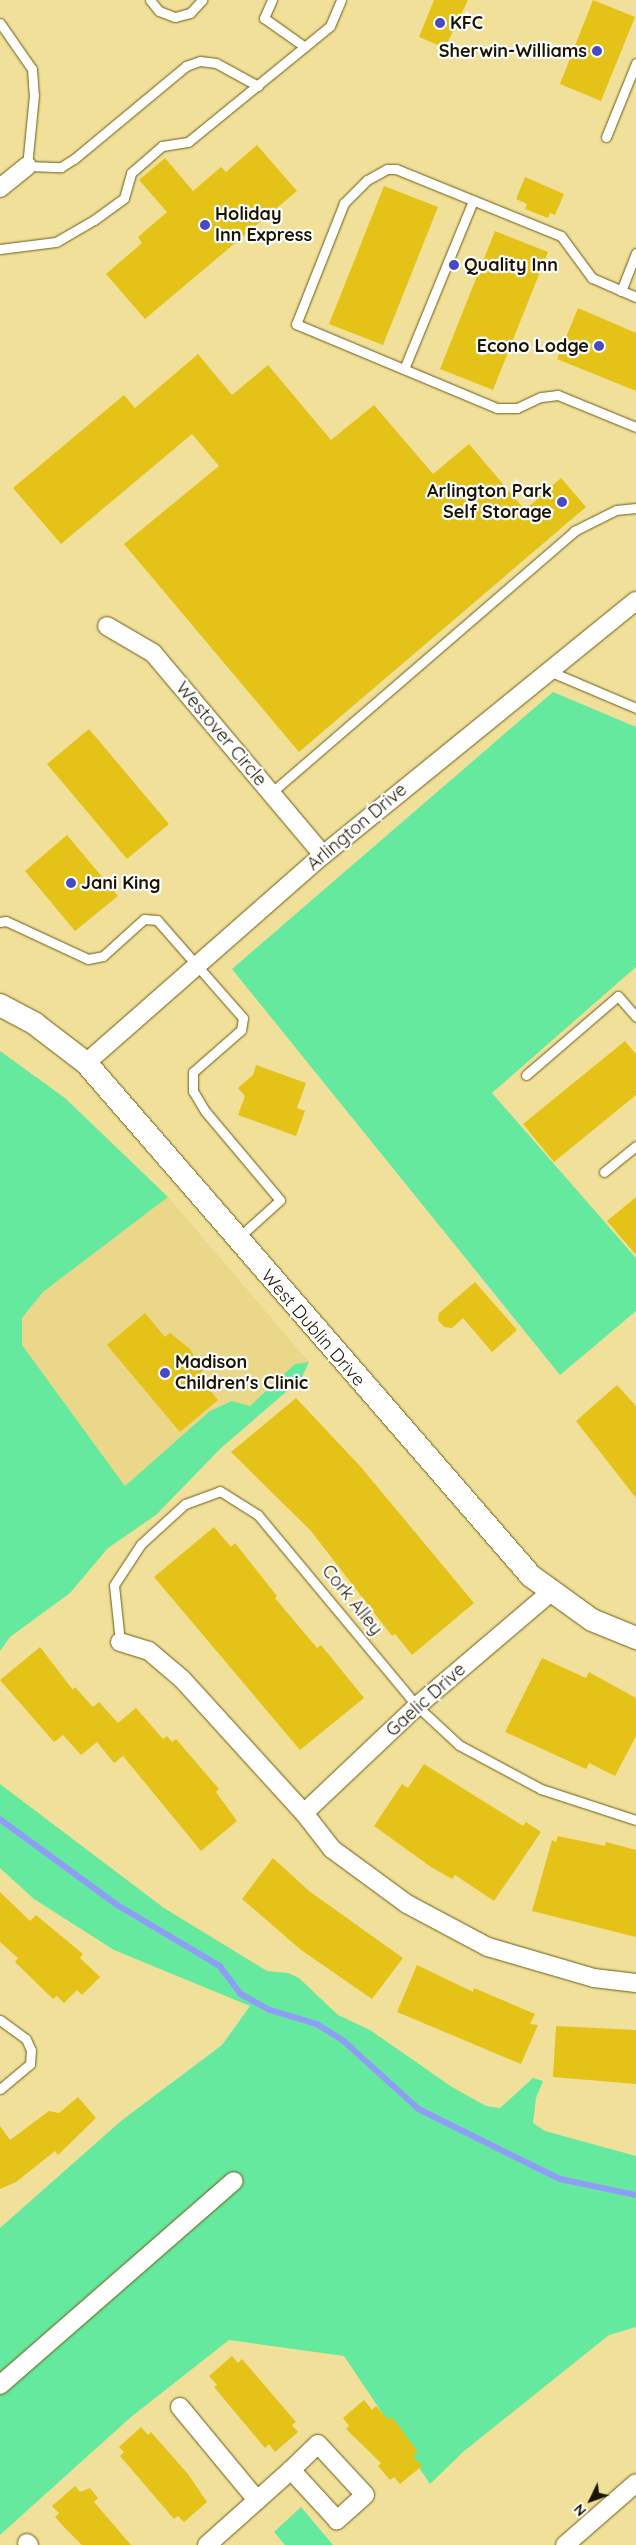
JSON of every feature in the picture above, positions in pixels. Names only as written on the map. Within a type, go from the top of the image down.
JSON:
[{"type":"street","points":[[0,188],[27,166]]},
{"type":"street","name":"Arlington Drive","points":[[86,1063],[323,855],[546,670],[636,601]]},
{"type":"street","name":"Westover Circle","points":[[108,626],[153,653],[323,855]]},
{"type":"street","name":"West Dublin Drive","points":[[0,1005],[35,1024],[86,1063],[489,1531],[531,1576],[592,1620],[636,1638]]},
{"type":"street","name":"Gaelic Drive","points":[[304,1813],[416,1706],[552,1591]]},
{"type":"street","points":[[120,1642],[149,1651],[182,1679],[304,1813],[332,1849],[407,1904],[488,1947],[594,1978],[636,1982]]},
{"type":"street","points":[[0,2385],[234,2181]]},
{"type":"street","points":[[180,2407],[257,2500]]},
{"type":"street","points":[[208,2545],[290,2470]]},
{"type":"street","points":[[566,2545],[636,2483]]},
{"type":"lane","points":[[150,0],[159,11],[174,17],[190,13],[202,0]]},
{"type":"lane","points":[[272,0],[264,18],[305,47]]},
{"type":"lane","points":[[0,249],[56,242],[94,220],[124,198],[131,173],[162,146],[188,142],[330,26],[341,0]]},
{"type":"lane","points":[[0,24],[32,69],[34,95],[27,166],[61,167],[74,159],[186,66],[200,61],[216,63],[258,86]]},
{"type":"lane","points":[[606,137],[636,63]]},
{"type":"lane","points":[[636,297],[592,278],[561,236],[396,169],[387,170],[367,180],[339,211],[296,324],[498,408],[518,408],[541,397],[558,395],[636,427]]},
{"type":"lane","points":[[404,369],[473,201]]},
{"type":"lane","points":[[621,291],[636,253]]},
{"type":"lane","points":[[271,793],[574,531],[616,510],[636,508]]},
{"type":"lane","points":[[546,670],[636,708]]},
{"type":"lane","points":[[0,922],[6,921],[88,959],[103,956],[144,919],[157,920],[243,1018],[240,1030],[193,1072],[193,1091],[205,1111],[280,1200],[237,1239]]},
{"type":"lane","points":[[526,1075],[618,996],[636,1017]]},
{"type":"lane","points":[[604,1172],[636,1146]]},
{"type":"lane","name":"Cork Alley","points":[[120,1642],[114,1585],[119,1577],[141,1544],[185,1504],[220,1491],[258,1515],[416,1706],[459,1745],[541,1790],[636,1820]]},
{"type":"lane","points":[[0,2020],[26,2039],[31,2050],[30,2064],[0,2089]]},
{"type":"shaded area","points":[[168,1197],[309,1362],[295,1364],[250,1406],[232,1401],[210,1411],[126,1487],[22,1345],[22,1318],[43,1292]]},
{"type":"green space","points":[[553,692],[636,727],[636,967],[492,1093],[636,1258],[636,1311],[560,1375],[232,969]]},
{"type":"green space","points":[[0,1051],[65,1098],[168,1197],[43,1292],[22,1318],[22,1345],[125,1486],[210,1411],[232,1401],[250,1406],[295,1364],[309,1362],[301,1379],[220,1449],[156,1515],[108,1548],[70,1593],[10,1637],[0,1651]]},
{"type":"green space","points":[[0,1784],[164,1908],[267,1971],[288,1973],[299,1978],[338,2015],[370,2030],[452,2087],[486,2106],[500,2108],[533,2078],[543,2081],[536,2098],[533,2123],[545,2131],[636,2156],[636,2327],[609,2335],[463,2452],[430,2484],[344,2356],[229,2340],[131,2417],[0,2535],[0,2228],[121,2121],[222,2045],[250,2006],[114,1950],[34,1899],[0,1868]]},
{"type":"green space","points":[[301,2507],[333,2545],[285,2545],[274,2532]]},
{"type":"building","name":"KFC","points":[[434,0],[468,0],[445,48],[419,37]]},
{"type":"building","name":"Sherwin-Williams","points":[[593,0],[635,17],[601,101],[560,84]]},
{"type":"building","name":"Holiday Inn Express","points":[[257,145],[297,191],[145,319],[106,274],[142,243],[138,237],[167,212],[139,180],[165,158],[193,191],[221,167],[226,172]]},
{"type":"building","name":"Quality Inn","points":[[525,177],[564,194],[555,215],[550,213],[548,218],[525,209],[527,204],[516,199]]},
{"type":"building","name":"Quality Inn","points":[[384,186],[438,207],[383,345],[329,324]]},
{"type":"building","name":"Quality Inn","points":[[495,231],[548,252],[493,390],[440,369]]},
{"type":"building","name":"Econo Lodge","points":[[578,308],[636,333],[636,391],[557,359]]},
{"type":"building","points":[[198,354],[232,395],[268,365],[331,440],[374,405],[433,474],[469,444],[525,510],[561,478],[586,507],[299,752],[124,544],[219,466],[192,434],[61,544],[13,488],[124,395],[135,408]]},
{"type":"building","points":[[89,729],[169,824],[127,859],[47,764]]},
{"type":"building","name":"Jani King","points":[[67,835],[118,896],[75,931],[25,871]]},
{"type":"building","points":[[625,1041],[636,1054],[636,1095],[554,1162],[523,1124]]},
{"type":"building","points":[[256,1065],[306,1083],[297,1108],[305,1111],[296,1136],[238,1115],[245,1096],[238,1088],[253,1075]]},
{"type":"building","points":[[636,1197],[636,1255],[607,1221]]},
{"type":"building","points":[[475,1282],[517,1330],[492,1352],[463,1318],[452,1328],[444,1327],[438,1320],[439,1313]]},
{"type":"building","name":"Madison Children's Clinic","points":[[145,1313],[165,1337],[170,1333],[190,1349],[203,1371],[198,1375],[218,1400],[180,1432],[107,1345]]},
{"type":"building","points":[[617,1385],[636,1406],[636,1498],[576,1421]]},
{"type":"building","points":[[296,1398],[360,1466],[474,1603],[412,1655],[395,1634],[392,1636],[311,1531],[231,1452]]},
{"type":"building","points":[[214,1527],[231,1547],[235,1543],[277,1596],[275,1598],[317,1648],[321,1645],[364,1698],[300,1750],[154,1577]]},
{"type":"building","points":[[40,1647],[73,1690],[75,1687],[93,1707],[99,1702],[118,1723],[136,1708],[163,1739],[167,1736],[172,1742],[176,1739],[219,1789],[216,1792],[237,1821],[201,1851],[123,1756],[114,1763],[97,1742],[81,1755],[63,1735],[54,1742],[0,1680]]},
{"type":"building","points":[[542,1658],[586,1678],[589,1672],[636,1698],[636,1736],[615,1776],[589,1763],[586,1769],[505,1732]]},
{"type":"building","points":[[424,1764],[523,1826],[526,1822],[541,1832],[494,1901],[455,1875],[452,1879],[431,1867],[374,1826],[402,1784],[408,1788]]},
{"type":"building","points":[[558,1836],[605,1846],[606,1842],[636,1850],[636,1937],[532,1911],[552,1840],[556,1842]]},
{"type":"building","points":[[273,1858],[309,1891],[403,1958],[372,1999],[301,1950],[242,1899]]},
{"type":"building","points":[[0,1892],[30,1921],[36,1915],[83,1954],[80,1958],[100,1977],[82,1995],[77,1990],[64,2003],[57,1996],[53,1999],[15,1962],[18,1958],[0,1942]]},
{"type":"building","points":[[417,1965],[473,1992],[474,1988],[535,2014],[530,2024],[538,2025],[521,2064],[397,2012]]},
{"type":"building","points":[[556,2026],[636,2030],[636,2084],[553,2077]]},
{"type":"building","points":[[78,2097],[96,2118],[58,2155],[55,2151],[16,2182],[0,2189],[0,2126],[10,2140],[49,2111],[59,2113]]},
{"type":"building","points":[[232,2356],[238,2363],[242,2359],[296,2422],[292,2425],[298,2432],[275,2452],[269,2444],[265,2448],[214,2387],[217,2385],[209,2376]]},
{"type":"building","points":[[364,2400],[372,2410],[376,2406],[389,2420],[392,2417],[418,2452],[413,2456],[422,2466],[400,2484],[394,2477],[390,2480],[378,2466],[381,2463],[346,2429],[349,2426],[343,2418]]},
{"type":"building","points":[[141,2427],[148,2435],[151,2432],[188,2474],[207,2502],[184,2522],[178,2516],[174,2519],[120,2456],[124,2452],[119,2447]]},
{"type":"building","points":[[75,2486],[80,2492],[90,2488],[98,2498],[94,2502],[131,2545],[82,2545],[65,2528],[55,2517],[59,2513],[52,2506]]},
{"type":"waterway","points":[[0,1819],[116,1904],[220,1966],[241,1994],[270,2010],[317,2024],[344,2041],[419,2109],[560,2179],[636,2195]]},
{"type":"place","name":"KFC","points":[[440,23]]},
{"type":"place","name":"Sherwin-Williams","points":[[597,51]]},
{"type":"place","name":"Holiday Inn Express","points":[[205,225]]},
{"type":"place","name":"Quality Inn","points":[[454,265]]},
{"type":"place","name":"Econo Lodge","points":[[599,346]]},
{"type":"place","name":"Arlington Park Self Storage","points":[[562,502]]},
{"type":"place","name":"Jani King","points":[[71,883]]},
{"type":"place","name":"Madison Children's Clinic","points":[[165,1373]]}]
